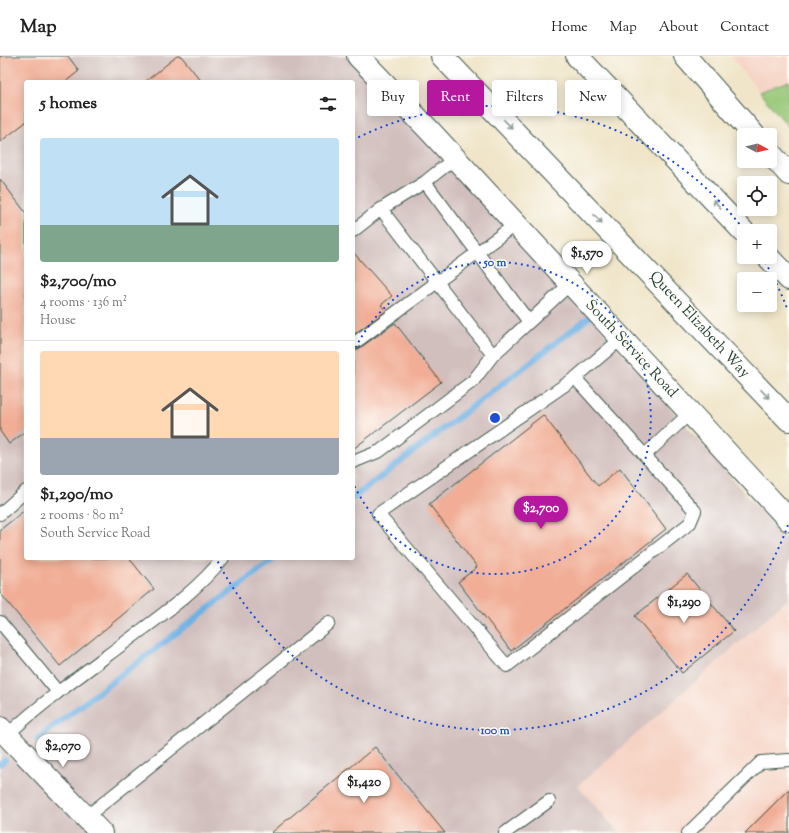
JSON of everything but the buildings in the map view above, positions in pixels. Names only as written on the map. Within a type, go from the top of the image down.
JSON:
[{"type":"main road","name":"South Service Road","points":[[358,56],[455,158],[789,520]]},
{"type":"main road","name":"Queen Elizabeth Way","points":[[442,56],[789,420]]},
{"type":"main road","points":[[577,56],[737,225]]},
{"type":"main road","points":[[685,56],[748,128]]},
{"type":"main road","points":[[777,161],[789,174]]},
{"type":"main road","points":[[774,264],[789,280]]},
{"type":"main road","points":[[4,731],[101,833]]},
{"type":"lane","points":[[355,229],[381,209],[425,182],[455,158]]},
{"type":"lane","points":[[425,182],[529,322]]},
{"type":"lane","points":[[381,209],[493,355]]},
{"type":"lane","points":[[355,343],[516,224]]},
{"type":"lane","points":[[355,461],[380,451],[474,381],[493,355],[571,283]]},
{"type":"lane","points":[[575,378],[695,511],[690,523],[507,666],[378,514],[575,378],[622,338]]},
{"type":"lane","points":[[644,455],[690,413]]},
{"type":"lane","points":[[0,514],[24,494]]},
{"type":"lane","points":[[4,731],[162,615],[210,574],[221,560]]},
{"type":"lane","points":[[0,622],[58,692]]},
{"type":"lane","points":[[86,817],[329,623]]},
{"type":"lane","points":[[688,833],[761,762],[789,760]]},
{"type":"lane","points":[[505,833],[549,801]]},
{"type":"shaded area","points":[[0,56],[364,56],[385,80],[367,80],[367,116],[416,116],[789,544],[789,598],[578,786],[619,833],[0,833]]},
{"type":"shaded area","points":[[731,56],[789,56],[789,81],[759,92]]},
{"type":"shaded area","points":[[789,598],[789,833],[619,833],[578,786]]},
{"type":"green space","points":[[789,81],[789,127],[759,92]]},
{"type":"waterway","points":[[355,496],[592,315]]},
{"type":"waterway","points":[[37,739],[272,560]]},
{"type":"waterway","points":[[0,764],[5,760]]}]
